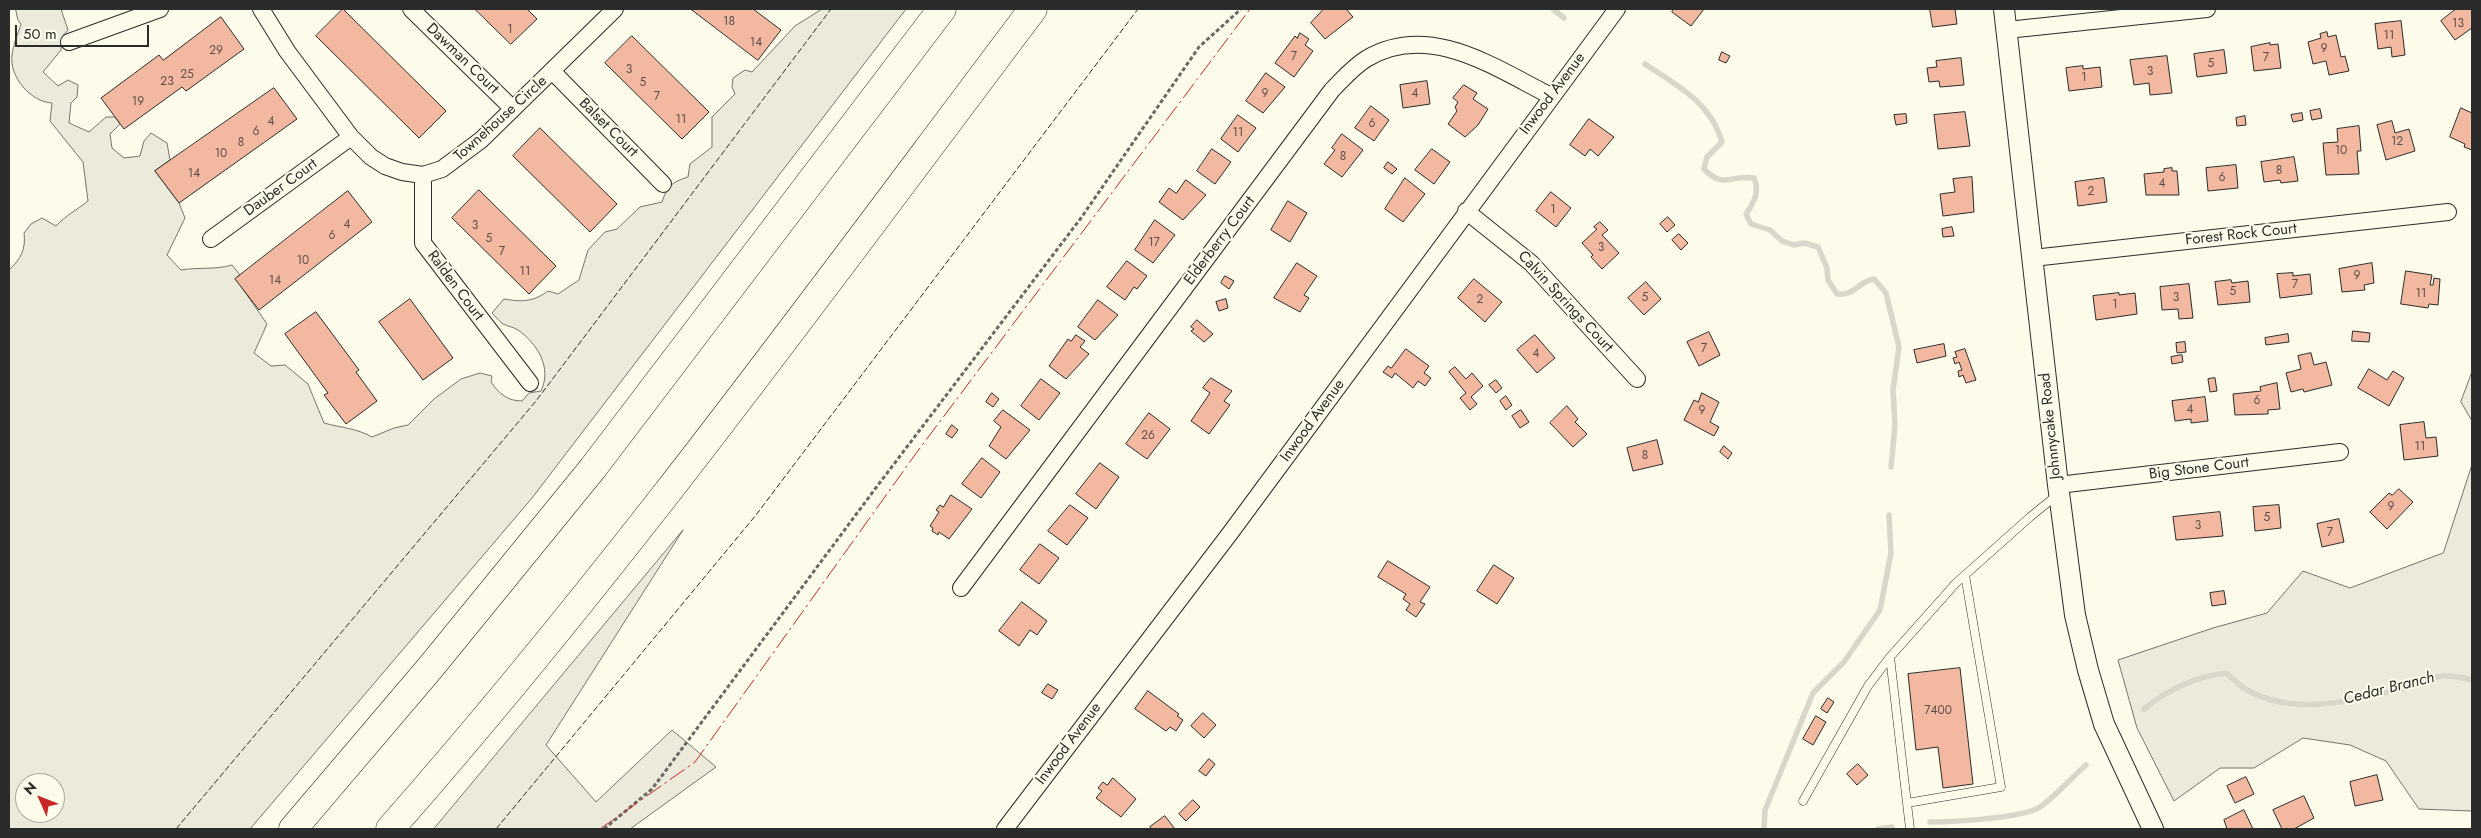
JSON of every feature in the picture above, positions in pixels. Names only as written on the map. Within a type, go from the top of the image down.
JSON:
[{"type":"highway","points":[[292,829],[436,661],[593,468],[942,9]]},
{"type":"highway","points":[[390,829],[560,627],[645,521],[754,381],[1033,9]]},
{"type":"street","points":[[69,42],[160,9]]},
{"type":"street","points":[[261,9],[287,51],[351,137],[371,157],[385,166],[402,172],[423,175]]},
{"type":"street","name":"Dawman Court","points":[[411,9],[513,110]]},
{"type":"street","name":"Townehouse Circle","points":[[423,175],[442,169],[463,156],[513,110],[615,9]]},
{"type":"street","name":"Inwood Avenue","points":[[1005,829],[1231,532],[1466,211],[1617,9]]},
{"type":"street","name":"Johnnycake Road","points":[[2004,9],[2058,490],[2075,615],[2088,670],[2104,724],[2153,829]]},
{"type":"street","points":[[2007,30],[2207,9]]},
{"type":"street","name":"Elderberry Court","points":[[961,588],[1332,90],[1349,72],[1383,50],[1429,45],[1452,48],[1551,96]]},
{"type":"street","name":"Balset Court","points":[[552,72],[663,184]]},
{"type":"street","name":"Dauber Court","points":[[211,239],[351,137]]},
{"type":"street","name":"Ralden Court","points":[[423,175],[422,243],[530,383]]},
{"type":"street","name":"Calvin Springs Court","points":[[1466,211],[1531,263],[1637,379]]},
{"type":"street","name":"Forest Rock Court","points":[[2033,258],[2448,212]]},
{"type":"street","name":"Big Stone Court","points":[[2058,490],[2340,452]]},
{"type":"lane","points":[[1803,801],[1868,686],[1890,658],[1929,611],[1965,575],[2058,490]]},
{"type":"lane","points":[[1907,803],[2001,787],[1965,575]]},
{"type":"lane","points":[[1890,658],[1910,829]]},
{"type":"path","points":[[604,829],[652,789],[878,485],[1081,218],[1200,47],[1241,9]]},
{"type":"shaded area","points":[[16,9],[61,9],[68,30],[62,37],[61,50],[43,72],[58,86],[68,80],[78,85],[77,97],[71,103],[69,123],[89,132],[106,117],[115,117],[120,124],[110,134],[112,148],[124,158],[140,156],[144,141],[151,133],[167,143],[170,160],[155,171],[179,203],[185,218],[167,255],[181,270],[232,265],[240,275],[236,279],[267,324],[254,353],[271,366],[285,365],[308,384],[324,423],[355,430],[372,437],[394,428],[408,425],[434,399],[461,379],[480,373],[492,376],[491,382],[497,390],[512,400],[522,401],[529,393],[541,391],[545,374],[544,365],[537,349],[525,336],[516,329],[503,324],[492,313],[504,299],[527,300],[548,291],[558,294],[579,280],[588,250],[605,232],[617,229],[640,207],[662,202],[671,185],[688,177],[690,164],[712,147],[712,117],[735,94],[732,87],[733,78],[745,70],[752,72],[795,26],[822,9],[906,9],[532,498],[250,829],[9,829],[9,270],[22,253],[24,233],[31,224],[42,218],[56,226],[88,201],[83,162],[50,121],[52,103],[44,102],[29,93],[14,72],[12,55],[21,24],[18,20]]},
{"type":"shaded area","points":[[2472,372],[2472,421],[2461,402]]},
{"type":"shaded area","points":[[2472,465],[2472,811],[2419,809],[2386,761],[2350,745],[2303,738],[2254,768],[2220,768],[2174,801],[2137,728],[2118,660],[2213,628],[2267,613],[2303,571],[2350,588],[2443,553]]},
{"type":"shaded area","points":[[683,530],[546,745],[596,802],[672,730],[716,767],[630,829],[434,829]]},
{"type":"building","points":[[343,9],[446,111],[419,138],[316,36]]},
{"type":"building","points":[[475,9],[527,9],[537,19],[511,44]]},
{"type":"building","points":[[691,9],[753,9],[781,30],[758,60]]},
{"type":"building","points":[[1324,9],[1346,9],[1353,17],[1325,39],[1311,23]]},
{"type":"building","points":[[1674,9],[1704,9],[1691,26],[1672,12]]},
{"type":"building","points":[[1930,9],[1955,9],[1957,24],[1933,27]]},
{"type":"building","points":[[2456,9],[2472,9],[2472,28],[2455,40],[2441,21]]},
{"type":"building","points":[[221,17],[244,49],[186,91],[182,87],[124,129],[101,98],[159,55],[163,60]]},
{"type":"building","points":[[2401,21],[2405,55],[2392,57],[2391,47],[2378,49],[2375,24]]},
{"type":"building","points":[[2327,32],[2328,37],[2336,35],[2341,57],[2345,56],[2349,71],[2329,75],[2326,61],[2313,64],[2308,42],[2321,38],[2320,34]]},
{"type":"building","points":[[1300,33],[1309,39],[1305,45],[1313,51],[1294,77],[1275,63],[1295,36],[1297,38]]},
{"type":"building","points":[[632,36],[709,112],[682,139],[605,63]]},
{"type":"building","points":[[2270,43],[2270,45],[2278,44],[2281,68],[2254,71],[2251,47]]},
{"type":"building","points":[[2224,50],[2227,73],[2197,77],[2194,54]]},
{"type":"building","points":[[1722,52],[1730,56],[1726,63],[1719,60]]},
{"type":"building","points":[[2167,56],[2172,93],[2150,95],[2149,83],[2134,85],[2130,60]]},
{"type":"building","points":[[1961,58],[1964,85],[1940,87],[1939,81],[1929,82],[1927,68],[1937,67],[1936,61]]},
{"type":"building","points":[[2083,66],[2083,69],[2100,67],[2102,87],[2069,91],[2066,68]]},
{"type":"building","points":[[1266,73],[1285,87],[1263,113],[1246,101]]},
{"type":"building","points":[[1427,81],[1430,104],[1403,108],[1400,85]]},
{"type":"building","points":[[1464,85],[1477,93],[1473,99],[1488,109],[1478,125],[1465,137],[1448,124],[1457,111],[1455,107],[1458,102],[1453,98]]},
{"type":"building","points":[[274,88],[297,119],[179,203],[155,171]]},
{"type":"building","points":[[1371,106],[1389,120],[1374,141],[1355,128]]},
{"type":"building","points":[[2461,108],[2472,113],[2472,150],[2464,147],[2465,144],[2450,137]]},
{"type":"building","points":[[2320,109],[2322,118],[2312,120],[2310,111]]},
{"type":"building","points":[[1965,112],[1970,146],[1938,149],[1934,115]]},
{"type":"building","points":[[2302,113],[2303,120],[2293,122],[2291,115]]},
{"type":"building","points":[[1906,114],[1907,123],[1896,125],[1894,115]]},
{"type":"building","points":[[1238,115],[1256,128],[1238,152],[1221,139]]},
{"type":"building","points":[[2245,116],[2246,125],[2237,126],[2236,118]]},
{"type":"building","points":[[1589,119],[1614,137],[1598,156],[1590,149],[1585,156],[1570,145]]},
{"type":"building","points":[[2392,121],[2395,133],[2409,129],[2415,151],[2386,160],[2377,125]]},
{"type":"building","points":[[2359,126],[2361,151],[2357,151],[2359,174],[2326,175],[2323,143],[2338,142],[2337,129]]},
{"type":"building","points":[[540,128],[617,204],[590,232],[513,156]]},
{"type":"building","points":[[1342,134],[1363,150],[1342,177],[1324,164],[1335,150],[1332,148]]},
{"type":"building","points":[[1212,149],[1231,162],[1215,184],[1197,171]]},
{"type":"building","points":[[1432,149],[1450,162],[1434,184],[1415,170]]},
{"type":"building","points":[[2294,157],[2298,181],[2281,183],[2280,180],[2264,182],[2261,162]]},
{"type":"building","points":[[1388,162],[1397,169],[1392,174],[1384,168]]},
{"type":"building","points":[[2236,165],[2238,188],[2208,191],[2206,168]]},
{"type":"building","points":[[2172,168],[2172,171],[2177,171],[2179,195],[2146,195],[2144,174],[2164,172],[2164,169]]},
{"type":"building","points":[[1972,177],[1974,212],[1943,216],[1940,194],[1955,192],[1953,179]]},
{"type":"building","points":[[1405,178],[1425,194],[1403,222],[1385,209]]},
{"type":"building","points":[[2104,178],[2107,202],[2078,206],[2075,182]]},
{"type":"building","points":[[1186,180],[1206,195],[1183,220],[1159,202],[1169,188],[1176,193]]},
{"type":"building","points":[[479,190],[556,266],[529,294],[452,218]]},
{"type":"building","points":[[348,191],[372,222],[259,310],[235,279]]},
{"type":"building","points":[[1551,192],[1571,208],[1556,227],[1536,211]]},
{"type":"building","points":[[1288,201],[1307,213],[1290,242],[1271,230]]},
{"type":"building","points":[[1668,217],[1675,225],[1667,232],[1660,224]]},
{"type":"building","points":[[1155,220],[1175,235],[1153,263],[1135,250]]},
{"type":"building","points":[[1600,222],[1608,230],[1602,235],[1619,253],[1602,269],[1582,243],[1597,229],[1594,227]]},
{"type":"building","points":[[1952,227],[1954,236],[1943,237],[1942,229]]},
{"type":"building","points":[[1679,234],[1688,243],[1681,250],[1672,240]]},
{"type":"building","points":[[1127,261],[1147,276],[1137,289],[1134,287],[1125,300],[1107,287]]},
{"type":"building","points":[[1297,263],[1317,276],[1304,295],[1309,298],[1300,312],[1274,298]]},
{"type":"building","points":[[2372,263],[2374,283],[2364,285],[2365,290],[2342,292],[2339,269]]},
{"type":"building","points":[[2406,271],[2432,275],[2430,285],[2433,285],[2434,278],[2440,279],[2438,305],[2429,304],[2428,308],[2401,304]]},
{"type":"building","points":[[2293,273],[2293,276],[2310,274],[2312,294],[2280,298],[2277,274]]},
{"type":"building","points":[[1225,276],[1234,281],[1229,289],[1221,283]]},
{"type":"building","points":[[1474,279],[1502,302],[1485,322],[1458,298]]},
{"type":"building","points":[[2231,280],[2232,283],[2248,281],[2250,302],[2218,305],[2215,282]]},
{"type":"building","points":[[1646,282],[1661,299],[1644,315],[1628,298]]},
{"type":"building","points":[[2189,284],[2193,318],[2179,319],[2178,309],[2162,310],[2160,287]]},
{"type":"building","points":[[2119,293],[2119,295],[2135,293],[2137,314],[2096,320],[2093,296]]},
{"type":"building","points":[[410,299],[453,358],[423,380],[379,322]]},
{"type":"building","points":[[1226,299],[1228,308],[1219,311],[1216,302]]},
{"type":"building","points":[[1098,300],[1118,315],[1095,340],[1078,327]]},
{"type":"building","points":[[316,312],[359,370],[356,372],[377,401],[346,424],[324,395],[328,393],[285,334]]},
{"type":"building","points":[[1197,320],[1213,334],[1204,342],[1191,331],[1194,329],[1191,327]]},
{"type":"building","points":[[2353,331],[2370,333],[2369,342],[2352,341]]},
{"type":"building","points":[[1709,332],[1720,355],[1699,366],[1687,342]]},
{"type":"building","points":[[2288,334],[2289,342],[2266,345],[2265,338]]},
{"type":"building","points":[[1076,335],[1085,341],[1080,347],[1089,354],[1066,379],[1049,366],[1068,339],[1071,341]]},
{"type":"building","points":[[1535,335],[1555,358],[1537,373],[1517,350]]},
{"type":"building","points":[[2185,342],[2186,352],[2177,353],[2176,343]]},
{"type":"building","points":[[1944,344],[1946,356],[1917,363],[1914,350]]},
{"type":"building","points":[[1406,349],[1429,366],[1424,373],[1431,378],[1425,386],[1418,381],[1413,388],[1395,373],[1392,378],[1383,372],[1388,366],[1391,368]]},
{"type":"building","points":[[1965,349],[1976,380],[1966,383],[1963,375],[1959,377],[1958,371],[1962,370],[1959,362],[1955,364],[1953,358],[1957,357],[1955,352]]},
{"type":"building","points":[[2311,353],[2314,365],[2326,362],[2332,385],[2304,392],[2303,389],[2291,392],[2286,373],[2301,369],[2298,356]]},
{"type":"building","points":[[2182,355],[2183,362],[2172,364],[2171,357]]},
{"type":"building","points":[[1455,367],[1466,379],[1472,373],[1483,386],[1471,397],[1477,404],[1470,410],[1460,398],[1466,393],[1449,372]]},
{"type":"building","points":[[2369,369],[2387,380],[2393,371],[2404,378],[2389,406],[2358,388]]},
{"type":"building","points":[[1211,378],[1232,391],[1224,401],[1230,405],[1209,434],[1191,421],[1210,393],[1203,388]]},
{"type":"building","points":[[2215,378],[2217,391],[2210,392],[2208,379]]},
{"type":"building","points":[[1041,379],[1060,393],[1039,420],[1021,406]]},
{"type":"building","points":[[1496,380],[1502,388],[1496,393],[1489,385]]},
{"type":"building","points":[[2277,383],[2280,409],[2268,410],[2268,414],[2235,415],[2233,394],[2261,391],[2260,387]]},
{"type":"building","points":[[992,393],[999,399],[993,407],[986,402]]},
{"type":"building","points":[[1702,393],[1719,402],[1710,422],[1719,427],[1714,436],[1684,420],[1694,400],[1698,402]]},
{"type":"building","points":[[1506,396],[1512,405],[1506,410],[1500,401]]},
{"type":"building","points":[[2205,397],[2208,421],[2191,423],[2191,419],[2175,421],[2172,401]]},
{"type":"building","points":[[1567,406],[1578,419],[1575,422],[1587,434],[1573,447],[1550,423]]},
{"type":"building","points":[[1003,410],[1030,430],[1006,459],[989,446],[1001,427],[994,421]]},
{"type":"building","points":[[1521,410],[1529,422],[1520,428],[1512,416]]},
{"type":"building","points":[[1149,413],[1170,429],[1147,459],[1126,444]]},
{"type":"building","points":[[2424,422],[2426,438],[2436,437],[2438,456],[2404,460],[2400,425]]},
{"type":"building","points":[[952,425],[958,430],[952,438],[946,434]]},
{"type":"building","points":[[1657,440],[1663,464],[1633,471],[1627,448]]},
{"type":"building","points":[[1724,446],[1732,453],[1728,459],[1720,452]]},
{"type":"building","points":[[982,458],[1000,472],[981,498],[962,484]]},
{"type":"building","points":[[1100,463],[1119,477],[1096,509],[1076,494]]},
{"type":"building","points":[[2399,489],[2413,502],[2387,529],[2370,512],[2389,493],[2392,495]]},
{"type":"building","points":[[951,495],[972,509],[949,539],[939,532],[938,535],[932,531],[933,528],[930,526],[939,512],[936,510],[940,505],[943,507]]},
{"type":"building","points":[[1070,505],[1088,518],[1067,545],[1048,531]]},
{"type":"building","points":[[2279,505],[2281,528],[2255,531],[2253,507]]},
{"type":"building","points":[[2220,512],[2223,536],[2176,540],[2173,517]]},
{"type":"building","points":[[2339,519],[2344,542],[2322,547],[2317,524]]},
{"type":"building","points":[[1040,544],[1059,558],[1039,584],[1020,570]]},
{"type":"building","points":[[1388,561],[1430,587],[1420,602],[1425,604],[1416,617],[1406,610],[1410,604],[1403,599],[1406,594],[1378,577]]},
{"type":"building","points":[[1494,565],[1514,578],[1497,604],[1477,591]]},
{"type":"building","points":[[2224,591],[2226,604],[2212,606],[2210,593]]},
{"type":"building","points":[[1022,602],[1047,621],[1037,635],[1030,630],[1019,646],[999,631]]},
{"type":"building","points":[[1960,668],[1973,784],[1943,788],[1938,747],[1916,750],[1908,674]]},
{"type":"building","points":[[1048,684],[1058,690],[1052,699],[1042,693]]},
{"type":"building","points":[[1148,691],[1179,714],[1177,716],[1183,720],[1176,731],[1170,727],[1166,731],[1135,709]]},
{"type":"building","points":[[1828,698],[1834,702],[1827,713],[1821,709]]},
{"type":"building","points":[[1203,713],[1216,725],[1204,738],[1191,726]]},
{"type":"building","points":[[1816,716],[1826,722],[1813,745],[1803,739]]},
{"type":"building","points":[[1209,759],[1215,764],[1206,776],[1199,771]]},
{"type":"building","points":[[1858,764],[1868,775],[1857,785],[1847,774]]},
{"type":"building","points":[[2377,775],[2383,800],[2355,806],[2350,782]]},
{"type":"building","points":[[2246,777],[2254,794],[2235,803],[2227,786]]},
{"type":"building","points":[[1113,778],[1136,799],[1121,817],[1096,798],[1102,791],[1098,788],[1103,782],[1107,785]]},
{"type":"building","points":[[2304,796],[2314,818],[2294,829],[2282,829],[2273,810]]},
{"type":"building","points":[[1193,800],[1200,807],[1186,821],[1179,814]]},
{"type":"building","points":[[2244,810],[2253,829],[2227,829],[2224,820]]},
{"type":"building","points":[[1165,816],[1175,829],[1152,829],[1150,827]]},
{"type":"waterway","points":[[1553,9],[1564,18]]},
{"type":"waterway","points":[[1645,64],[1691,96],[1710,116],[1717,128],[1722,142],[1707,157],[1704,169],[1717,179],[1754,178],[1756,183],[1755,197],[1746,214],[1751,224],[1770,230],[1782,241],[1794,245],[1804,243],[1818,247],[1827,268],[1828,280],[1837,294],[1852,291],[1869,280],[1874,279],[1886,293],[1899,347],[1893,390],[1895,425],[1891,467]]},
{"type":"waterway","points":[[1764,829],[1765,810],[1813,693],[1844,662],[1880,610],[1891,553],[1889,515]]},
{"type":"waterway","name":"Cedar Branch","points":[[2144,709],[2182,685],[2226,673],[2244,688],[2265,698],[2285,703],[2305,704],[2325,704],[2366,697],[2405,688],[2442,676],[2472,680]]},
{"type":"waterway","name":"Cedar Branch","points":[[1930,822],[1987,819],[2032,811],[2058,792],[2086,765]]},
{"type":"waterway","name":"Cedar Branch","points":[[1878,829],[1892,827]]},
{"type":"fence","points":[[176,829],[536,401],[831,9]]},
{"type":"fence","points":[[496,829],[756,515],[1138,9]]},
{"type":"power","points":[[600,829],[695,762],[917,452],[1250,9]]}]
